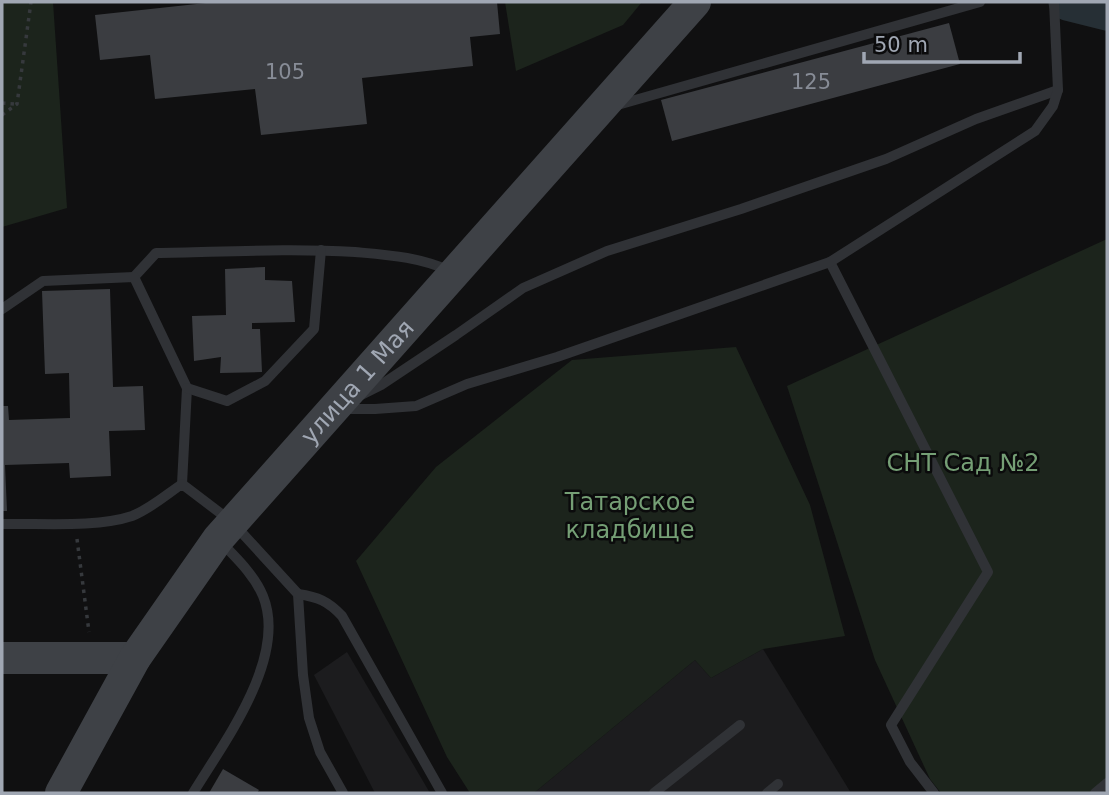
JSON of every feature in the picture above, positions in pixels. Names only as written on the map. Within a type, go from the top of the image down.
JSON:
[{"type":"main road","name":"улица 1 Мая","points":[[61,793],[135,658],[225,531],[695,2]]},
{"type":"main road","points":[[2,658],[135,658]]},
{"type":"lane","points":[[598,110],[980,2]]},
{"type":"lane","points":[[334,409],[375,410],[416,406],[467,384],[557,357],[831,262],[1035,131],[1053,106],[1058,90],[1054,2]]},
{"type":"lane","points":[[334,409],[381,385],[523,288],[607,251],[886,159],[976,119],[1058,90]]},
{"type":"lane","points":[[187,388],[227,401],[265,381],[314,329],[321,250]]},
{"type":"lane","points":[[2,309],[43,281],[134,277],[156,253],[321,250],[393,255],[436,264],[455,273]]},
{"type":"lane","points":[[831,262],[988,572],[891,725],[910,762],[934,793]]},
{"type":"lane","points":[[134,277],[187,388],[182,484],[225,531],[298,594],[330,603],[342,616],[442,793]]},
{"type":"lane","points":[[2,524],[106,522],[133,516],[182,484]]},
{"type":"lane","points":[[192,793],[238,718],[262,666],[270,631],[263,596],[225,531]]},
{"type":"lane","points":[[298,594],[303,676],[309,718],[320,752],[343,793]]},
{"type":"lane","points":[[653,793],[740,725]]},
{"type":"lane","points":[[1095,793],[1107,783]]},
{"type":"lane","points":[[767,793],[778,784]]},
{"type":"path","points":[[2,115],[17,104],[31,2]]},
{"type":"path","points":[[2,103],[17,104]]},
{"type":"path","points":[[75,523],[90,645]]},
{"type":"shaded area","points":[[763,649],[851,793],[534,793],[695,660],[711,678]]},
{"type":"shaded area","points":[[347,652],[430,793],[375,793],[314,675]]},
{"type":"green space","points":[[2,2],[53,2],[67,208],[2,227]]},
{"type":"green space","points":[[505,2],[642,2],[623,25],[516,71]]},
{"type":"green space","name":"СНТ Сад №2","points":[[1107,239],[1107,793],[941,793],[930,779],[875,660],[787,386]]},
{"type":"green space","name":"Татарское кладбище","points":[[736,347],[810,505],[845,636],[763,649],[711,678],[695,660],[534,793],[470,793],[447,757],[356,561],[436,467],[572,360]]},
{"type":"building","points":[[215,2],[497,2],[500,34],[470,37],[473,66],[362,78],[367,124],[261,135],[255,89],[155,99],[150,55],[100,60],[95,15]]},
{"type":"building","points":[[949,23],[960,64],[672,141],[661,100]]},
{"type":"building","points":[[265,267],[265,280],[292,281],[295,322],[252,323],[252,329],[260,329],[262,372],[220,373],[221,357],[194,361],[192,316],[226,315],[225,269]]},
{"type":"building","points":[[110,289],[113,387],[143,386],[145,430],[109,431],[111,476],[70,478],[69,463],[5,465],[7,511],[2,511],[2,406],[8,406],[9,420],[70,418],[69,373],[45,374],[42,291]]},
{"type":"building","points":[[223,769],[259,790],[257,793],[209,793]]},
{"type":"waterway","points":[[1067,2],[1107,12]]}]
